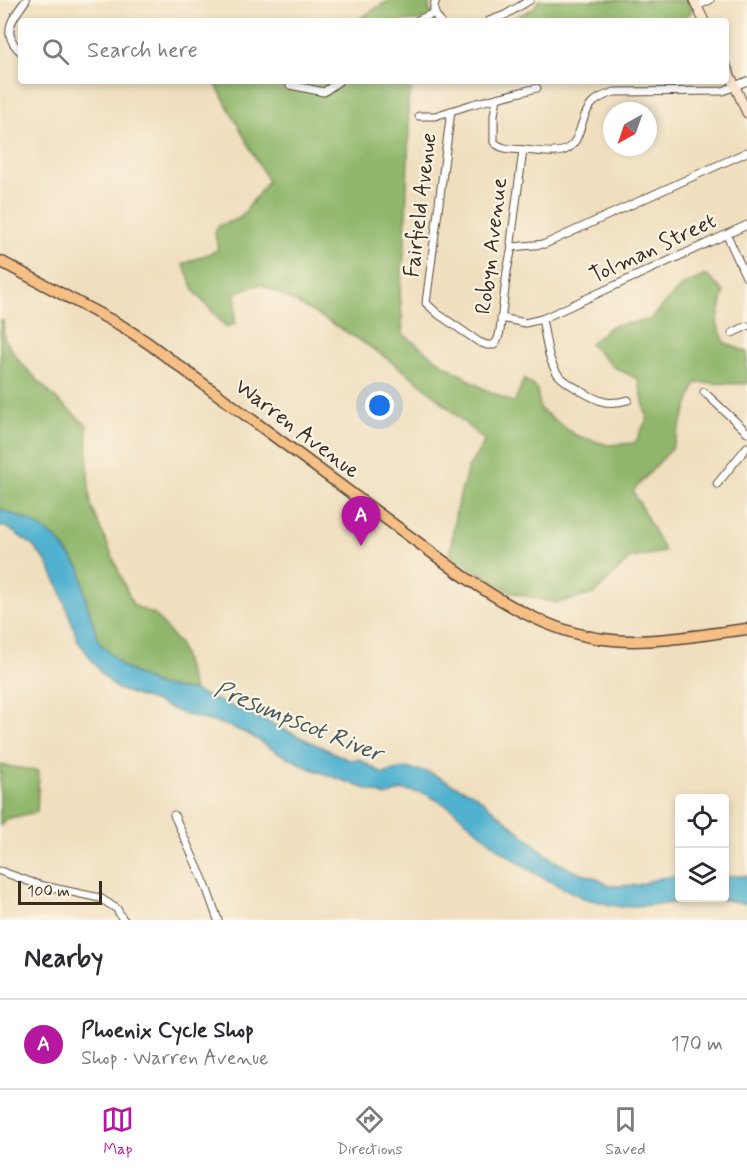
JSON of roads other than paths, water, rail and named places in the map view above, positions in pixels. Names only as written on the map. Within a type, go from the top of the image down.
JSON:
[{"type":"main road","points":[[696,3],[703,18]]},
{"type":"main road","points":[[729,73],[747,113]]},
{"type":"main road","name":"Warren Avenue","points":[[0,261],[122,326],[148,343],[462,575],[515,608],[563,629],[614,640],[648,641],[747,629]]},
{"type":"street","points":[[18,49],[9,36],[9,28],[26,0]]},
{"type":"street","points":[[436,0],[434,13],[438,18]]},
{"type":"street","points":[[497,18],[530,0]]},
{"type":"street","points":[[696,3],[710,0]]},
{"type":"street","points":[[423,18],[434,13]]},
{"type":"street","points":[[497,98],[494,115],[494,142],[497,145],[554,152],[567,150],[572,145],[591,104],[610,93],[723,91],[747,81]]},
{"type":"street","points":[[291,85],[324,92],[335,84]]},
{"type":"street","points":[[419,116],[435,116],[537,88]]},
{"type":"street","name":"Fairfield Avenue","points":[[451,111],[426,303],[479,342],[494,345]]},
{"type":"street","name":"Robyn Avenue","points":[[494,345],[498,339],[512,247],[523,150]]},
{"type":"street","points":[[512,247],[545,244],[747,152]]},
{"type":"street","name":"Tolman Street","points":[[542,319],[747,225]]},
{"type":"street","points":[[726,235],[746,277]]},
{"type":"street","points":[[501,318],[525,322],[542,319],[549,356],[558,375],[575,388],[603,402],[619,403],[628,400]]},
{"type":"street","points":[[732,333],[747,326]]},
{"type":"street","points":[[704,392],[747,432]]},
{"type":"street","points":[[717,484],[747,447]]},
{"type":"street","points":[[174,815],[197,865],[218,920]]},
{"type":"street","points":[[0,872],[39,885],[100,898],[117,909],[122,919]]},
{"type":"water","points":[[0,509],[32,522],[57,539],[80,568],[87,604],[99,642],[123,667],[156,685],[194,691],[260,718],[349,760],[359,759],[383,774],[404,768],[429,772],[474,794],[555,861],[570,869],[596,878],[610,886],[638,885],[659,878],[675,876],[675,902],[688,902],[620,907],[583,898],[536,874],[503,852],[451,808],[424,793],[402,790],[386,796],[309,768],[229,726],[183,714],[117,689],[102,674],[78,641],[60,589],[46,561],[31,544],[6,527],[0,527]]},
{"type":"water","points":[[729,876],[747,876],[747,904],[729,901]]},
{"type":"place","name":"Phoenix Cycle Shop","points":[[361,546]]},
{"type":"water label","name":"Presumpscot River","points":[[298,722]]}]
